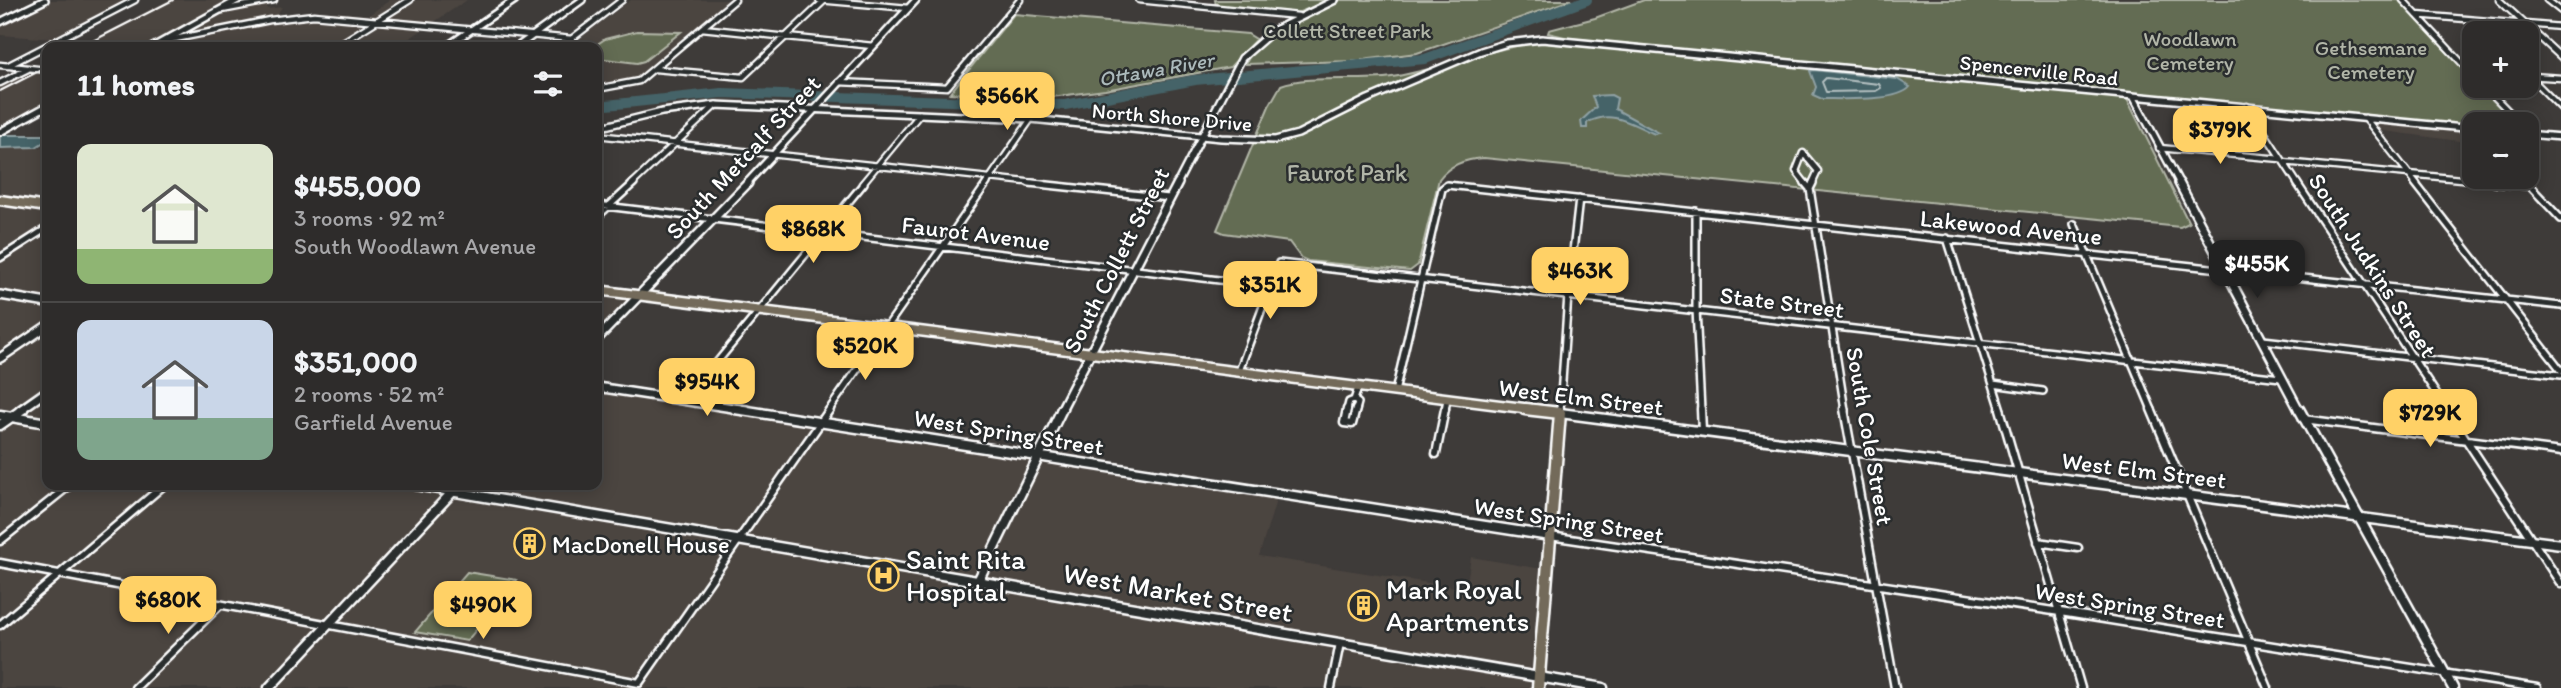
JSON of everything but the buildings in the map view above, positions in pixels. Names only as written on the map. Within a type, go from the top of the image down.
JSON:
[{"type":"main road","points":[[0,200],[42,206]]},
{"type":"main road","name":"West Elm Street","points":[[602,291],[1560,413]]},
{"type":"main road","points":[[1539,682],[1560,413]]},
{"type":"street","points":[[0,22],[45,0]]},
{"type":"street","points":[[54,42],[135,0]]},
{"type":"street","points":[[163,42],[238,0]]},
{"type":"street","points":[[218,11],[274,0]]},
{"type":"street","points":[[343,42],[410,0]]},
{"type":"street","points":[[453,42],[515,0]]},
{"type":"street","points":[[524,42],[582,0]]},
{"type":"street","points":[[568,42],[622,0]]},
{"type":"street","points":[[602,88],[633,85],[735,0]]},
{"type":"street","points":[[655,69],[743,77],[823,0],[908,8]]},
{"type":"street","name":"South Metcalf Street","points":[[602,334],[714,219],[916,0]]},
{"type":"street","points":[[839,82],[947,87],[1020,0]]},
{"type":"street","points":[[1139,0],[1298,16]]},
{"type":"street","name":"South Collett Street","points":[[978,581],[1090,352],[1240,62],[1262,40],[1298,16],[1335,0]]},
{"type":"street","points":[[2403,0],[2462,61]]},
{"type":"street","points":[[2499,0],[2522,21]]},
{"type":"street","points":[[2547,0],[2559,8]]},
{"type":"street","points":[[163,42],[286,18],[325,15],[572,39]]},
{"type":"street","points":[[2417,15],[2493,21]]},
{"type":"street","points":[[2539,25],[2561,27]]},
{"type":"street","points":[[702,28],[873,46]]},
{"type":"street","points":[[2539,37],[2561,57]]},
{"type":"street","name":"North Shore Drive","points":[[602,127],[662,112],[716,105],[816,107],[1031,120],[1249,140],[1286,138],[1374,96],[1500,44],[1542,39],[1600,43]]},
{"type":"street","name":"Spencerville Road","points":[[1600,43],[2462,128]]},
{"type":"street","points":[[7,66],[42,48]]},
{"type":"street","points":[[0,65],[42,69]]},
{"type":"street","points":[[0,83],[29,68]]},
{"type":"street","points":[[2539,76],[2561,78]]},
{"type":"street","points":[[2539,87],[2561,108]]},
{"type":"street","points":[[2133,96],[2303,419],[2453,688]]},
{"type":"street","points":[[2496,98],[2509,112]]},
{"type":"street","points":[[602,212],[716,105]]},
{"type":"street","name":"South Judkins Street","points":[[2247,106],[2561,583]]},
{"type":"street","points":[[0,132],[42,109]]},
{"type":"street","points":[[686,400],[920,114]]},
{"type":"street","points":[[2365,118],[2561,370]]},
{"type":"street","points":[[0,563],[628,683],[642,681],[1031,120]]},
{"type":"street","points":[[2539,134],[2561,137]]},
{"type":"street","points":[[602,136],[1169,198]]},
{"type":"street","points":[[2159,148],[2462,179]]},
{"type":"street","name":"South Cole Street","points":[[1810,189],[1818,171],[1803,153],[1796,171],[1810,189],[1851,451],[1895,688]]},
{"type":"street","name":"Lakewood Avenue","points":[[1420,278],[1442,188],[1457,186],[2561,306]]},
{"type":"street","points":[[2534,189],[2561,219]]},
{"type":"street","points":[[1560,413],[1568,295],[1579,199]]},
{"type":"street","name":"Faurot Avenue","points":[[602,205],[1269,286]]},
{"type":"street","points":[[1696,211],[1696,309],[1702,432]]},
{"type":"street","points":[[2074,224],[2268,688]]},
{"type":"street","points":[[0,258],[42,231]]},
{"type":"street","points":[[1947,238],[1981,343],[2081,688]]},
{"type":"street","name":"State Street","points":[[1269,286],[1279,263],[2281,378]]},
{"type":"street","points":[[1395,393],[1420,278]]},
{"type":"street","points":[[1239,371],[1269,286]]},
{"type":"street","points":[[0,295],[42,302]]},
{"type":"street","points":[[0,358],[42,329]]},
{"type":"street","points":[[2263,340],[2561,375]]},
{"type":"street","points":[[1993,384],[2043,391]]},
{"type":"street","name":"West Spring Street","points":[[602,388],[1550,537],[2060,612],[2537,688]]},
{"type":"street","points":[[1354,400],[1358,388]]},
{"type":"street","points":[[0,425],[42,395]]},
{"type":"street","points":[[1436,454],[1447,399]]},
{"type":"street","name":"West Elm Street","points":[[1560,413],[2561,544]]},
{"type":"street","points":[[0,415],[42,422]]},
{"type":"street","points":[[2303,419],[2561,452]]},
{"type":"street","points":[[0,541],[64,490]]},
{"type":"street","points":[[0,625],[158,490]]},
{"type":"street","points":[[269,688],[453,490]]},
{"type":"street","name":"West Market Street","points":[[466,490],[738,541],[1340,643],[1539,682],[1603,688]]},
{"type":"street","points":[[2038,542],[2078,548]]},
{"type":"street","points":[[135,688],[220,605]]},
{"type":"street","points":[[1331,688],[1340,643]]},
{"type":"shaded area","points":[[50,0],[129,0],[54,39],[0,35],[0,25]]},
{"type":"shaded area","points":[[169,0],[241,0],[223,10],[267,3],[267,9],[282,7],[275,17],[334,12],[369,15],[390,0],[467,0],[404,42],[88,42]]},
{"type":"shaded area","points":[[631,0],[728,0],[634,81],[602,84],[602,42],[575,42]]},
{"type":"shaded area","points":[[42,66],[42,105],[0,126],[0,87]]},
{"type":"shaded area","points":[[2370,121],[2462,130],[2462,141],[2377,130]]},
{"type":"shaded area","points":[[0,148],[42,148],[42,490],[602,490],[602,388],[1277,497],[1259,556],[1466,589],[1471,557],[1548,570],[1538,688],[0,688]]},
{"type":"shaded area","points":[[602,291],[638,295],[602,334]]},
{"type":"green space","points":[[1215,0],[1331,0],[1297,13],[1216,5]]},
{"type":"green space","name":"Collett Street Park","points":[[1340,0],[1572,0],[1417,53],[1354,61],[1246,64],[1261,43],[1273,34]]},
{"type":"green space","name":"Woodlawn Cemetery","points":[[1644,0],[2400,0],[2462,66],[2462,98],[2492,98],[2506,112],[2462,112],[2462,126],[1569,38],[1548,33],[1549,30],[1595,18]]},
{"type":"green space","points":[[1014,14],[1248,34],[1256,39],[1230,67],[1105,90],[1044,98],[950,93]]},
{"type":"green space","points":[[637,31],[681,32],[644,61],[637,63],[602,59],[600,42]]},
{"type":"green space","name":"Faurot Park","points":[[1549,41],[2126,97],[2189,223],[2180,227],[1484,158],[1459,163],[1439,179],[1418,265],[1410,271],[1308,261],[1301,258],[1289,242],[1217,230],[1269,106],[1281,85],[1305,80],[1392,77],[1509,47]]},
{"type":"green space","points":[[467,572],[517,580],[467,641],[415,632]]},
{"type":"water","points":[[1810,71],[1897,79],[1910,87],[1904,92],[1882,97],[1822,99],[1813,95],[1816,87]]},
{"type":"water","points":[[1611,95],[1617,98],[1615,109],[1659,133],[1655,134],[1630,122],[1605,117],[1587,123],[1587,128],[1582,128],[1581,121],[1596,107],[1592,96]]},
{"type":"water","points":[[0,135],[42,135],[42,143],[36,147],[0,148]]},
{"type":"waterway","name":"Ottawa River","points":[[602,105],[722,93],[1065,105],[1195,80],[1425,59],[1587,0]]},
{"type":"railway","points":[[91,42],[173,0]]},
{"type":"railway","points":[[0,91],[42,70]]},
{"type":"place","name":"MacDonell House","points":[[529,544]]},
{"type":"place","name":"Saint Rita Hospital","points":[[883,575]]},
{"type":"place","name":"Mark Royal Apartments","points":[[1363,605]]},
{"type":"park label","name":"Gethsemane Cemetery","points":[[2371,59]]}]
